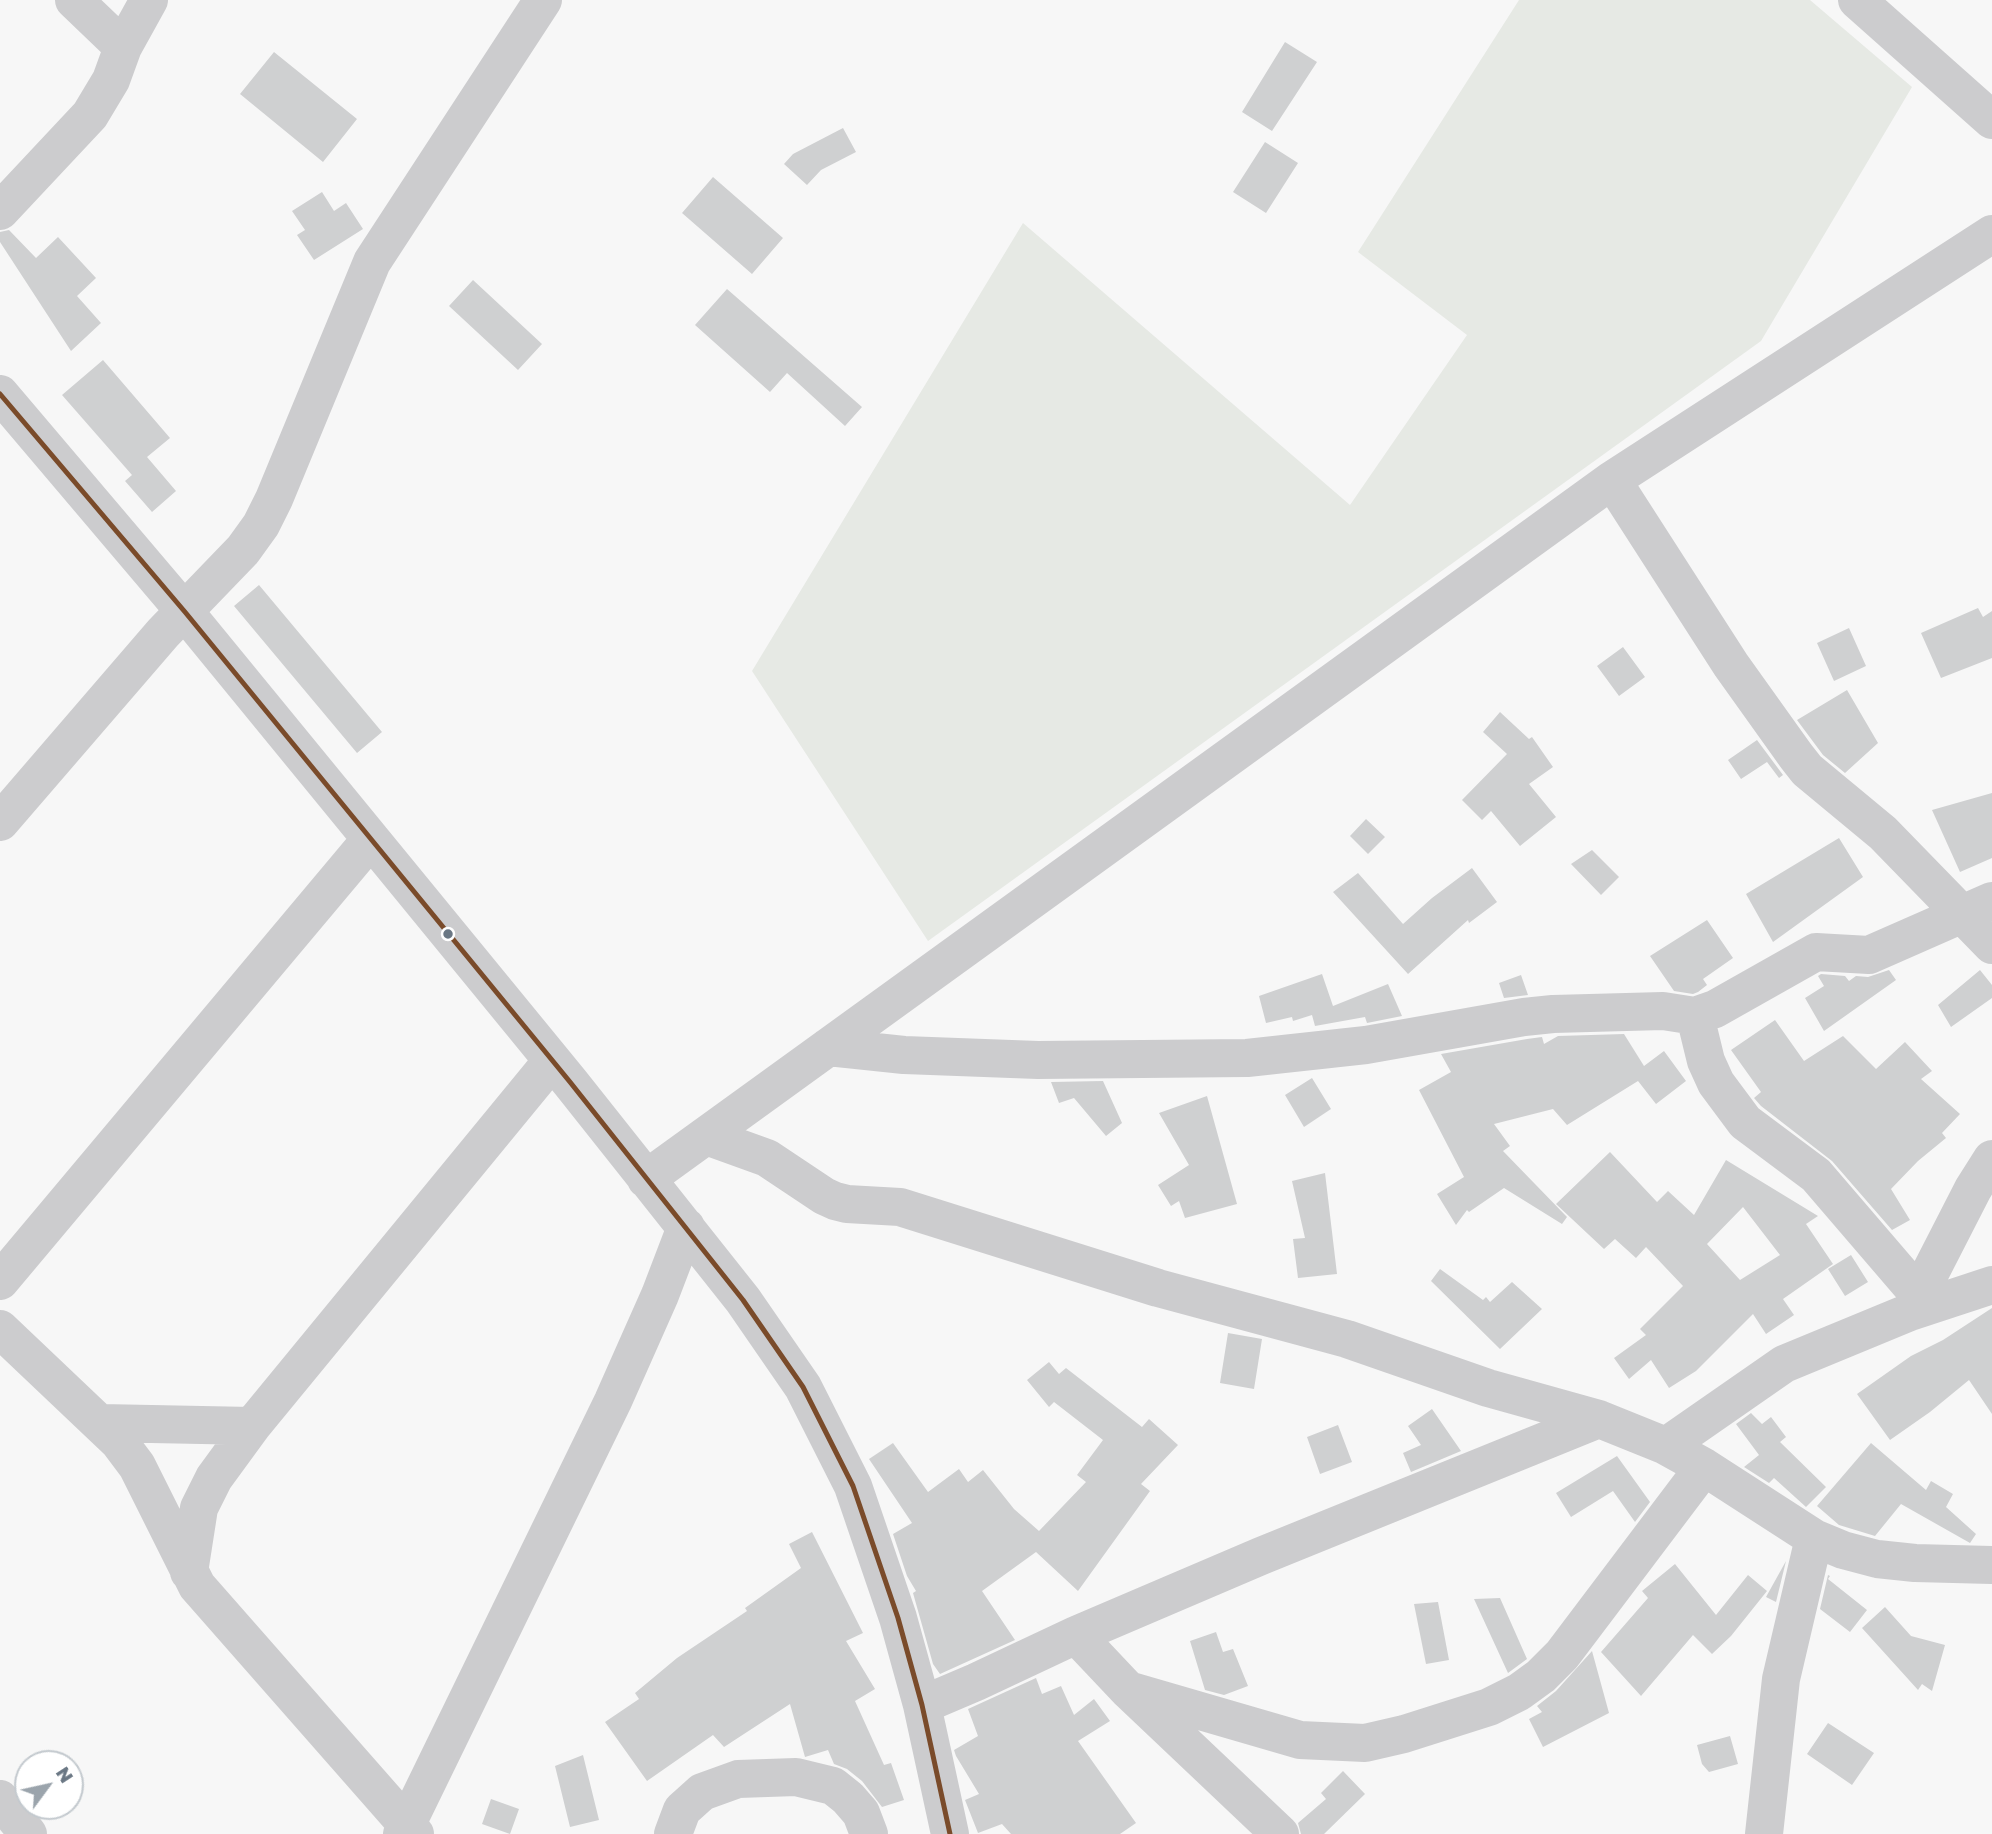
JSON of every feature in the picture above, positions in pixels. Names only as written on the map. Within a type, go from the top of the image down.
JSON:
[{"type":"street","points":[[74,0],[123,47]]},
{"type":"street","points":[[0,211],[89,115],[111,80],[123,47],[149,0]]},
{"type":"street","points":[[0,822],[163,634],[243,550],[261,525],[372,262],[542,0]]},
{"type":"street","points":[[1857,0],[1992,120]]},
{"type":"street","points":[[646,1179],[1612,481],[1992,234]]},
{"type":"street","points":[[0,394],[185,612],[686,1227],[743,1300],[803,1387],[853,1486],[898,1618],[922,1705],[950,1834]]},
{"type":"street","points":[[1612,481],[1731,665],[1807,770],[1976,907],[1992,945]]},
{"type":"street","points":[[0,1281],[371,839]]},
{"type":"street","points":[[828,1047],[904,1055],[1038,1060],[1247,1058],[1366,1045],[1543,1015],[1662,1010],[1695,1016],[1715,1010],[1816,952],[1869,955],[1976,907]]},
{"type":"street","points":[[1695,1016],[1706,1061],[1716,1083],[1732,1106],[1758,1133],[1816,1175],[1914,1303]]},
{"type":"street","points":[[190,1573],[199,1508],[214,1478],[252,1426],[551,1062]]},
{"type":"street","points":[[706,1136],[767,1158],[835,1201],[900,1207],[1158,1288],[1347,1339],[1488,1388],[1600,1419],[1666,1446],[1704,1467],[1814,1538],[1843,1549],[1877,1559],[1992,1565]]},
{"type":"street","points":[[1914,1303],[1973,1189],[1992,1159]]},
{"type":"street","points":[[0,1329],[119,1441],[137,1466],[197,1586],[407,1831],[613,1401],[660,1295],[686,1227]]},
{"type":"street","points":[[1666,1446],[1784,1364],[1914,1303],[1992,1284]]},
{"type":"street","points":[[922,1705],[1076,1635],[1261,1556],[1600,1419]]},
{"type":"street","points":[[101,1423],[252,1426]]},
{"type":"street","points":[[1128,1690],[1300,1740],[1364,1743],[1404,1734],[1489,1707],[1519,1692],[1541,1676],[1562,1655],[1704,1467]]},
{"type":"street","points":[[1764,1834],[1781,1679],[1814,1538]]},
{"type":"street","points":[[1076,1635],[1128,1690],[1280,1834]]},
{"type":"street","points":[[673,1834],[682,1810],[702,1792],[738,1779],[796,1777],[833,1786],[848,1798],[861,1814],[869,1834]]},
{"type":"street","points":[[0,1799],[28,1834]]},
{"type":"shaded area","points":[[1519,0],[1810,0],[1912,87],[1761,341],[928,941],[752,671],[1023,223],[1350,505],[1467,335],[1358,252]]},
{"type":"building","points":[[1285,42],[1317,62],[1272,131],[1242,112]]},
{"type":"building","points":[[274,52],[357,119],[323,162],[240,94]]},
{"type":"building","points":[[843,128],[856,152],[821,170],[807,185],[784,164],[793,154]]},
{"type":"building","points":[[1265,142],[1298,163],[1266,213],[1233,192]]},
{"type":"building","points":[[713,177],[783,238],[752,274],[682,213]]},
{"type":"building","points":[[322,192],[334,211],[346,203],[363,229],[314,260],[297,235],[305,230],[292,211]]},
{"type":"building","points":[[9,230],[36,258],[58,237],[96,278],[77,296],[101,323],[71,351],[0,242],[0,232]]},
{"type":"building","points":[[473,280],[542,344],[518,370],[449,306]]},
{"type":"building","points":[[727,289],[862,407],[845,426],[787,373],[770,392],[695,325]]},
{"type":"building","points":[[103,360],[170,438],[147,457],[176,491],[152,512],[125,481],[132,475],[62,395]]},
{"type":"building","points":[[259,585],[382,732],[357,753],[234,606]]},
{"type":"building","points":[[1978,608],[1983,617],[1992,611],[1992,658],[1941,678],[1921,633]]},
{"type":"building","points":[[1849,628],[1866,666],[1834,681],[1817,643]]},
{"type":"building","points":[[1623,647],[1645,677],[1619,696],[1597,666]]},
{"type":"building","points":[[1847,690],[1878,743],[1845,773],[1823,755],[1797,720]]},
{"type":"building","points":[[1500,712],[1529,739],[1532,737],[1553,767],[1529,784],[1556,817],[1520,846],[1491,811],[1482,820],[1462,800],[1507,754],[1483,732]]},
{"type":"building","points":[[1757,740],[1783,775],[1779,778],[1767,762],[1741,779],[1728,760]]},
{"type":"building","points":[[1992,793],[1992,858],[1960,872],[1932,810]]},
{"type":"building","points":[[1366,819],[1385,837],[1368,854],[1350,836]]},
{"type":"building","points":[[1839,838],[1863,877],[1773,942],[1746,894]]},
{"type":"building","points":[[1592,850],[1619,877],[1601,895],[1571,864]]},
{"type":"building","points":[[1472,868],[1497,902],[1469,923],[1468,920],[1408,974],[1333,892],[1358,873],[1403,924]]},
{"type":"building","points":[[1707,920],[1733,958],[1703,979],[1707,985],[1698,992],[1693,994],[1674,991],[1650,956]]},
{"type":"building","points":[[1889,970],[1896,980],[1824,1031],[1805,998],[1824,986],[1818,976],[1845,976],[1849,981],[1856,976],[1868,977]]},
{"type":"building","points":[[1980,970],[1992,985],[1992,998],[1951,1027],[1938,1005]]},
{"type":"building","points":[[1322,974],[1333,1006],[1388,984],[1402,1016],[1367,1023],[1365,1017],[1315,1026],[1312,1015],[1293,1021],[1292,1017],[1266,1023],[1259,996]]},
{"type":"building","points":[[1521,975],[1528,995],[1504,998],[1499,983]]},
{"type":"building","points":[[1775,1020],[1804,1061],[1843,1036],[1876,1069],[1905,1042],[1932,1071],[1921,1079],[1960,1114],[1942,1133],[1946,1138],[1918,1161],[1891,1189],[1910,1220],[1892,1230],[1832,1161],[1754,1098],[1761,1092],[1731,1050]]},
{"type":"building","points":[[1624,1034],[1644,1066],[1664,1051],[1686,1081],[1656,1104],[1638,1081],[1567,1125],[1553,1109],[1494,1124],[1510,1146],[1503,1151],[1567,1217],[1562,1224],[1504,1188],[1469,1212],[1467,1210],[1456,1225],[1437,1194],[1464,1177],[1419,1090],[1451,1072],[1441,1054],[1542,1037],[1544,1044],[1558,1036]]},
{"type":"building","points":[[1312,1078],[1331,1109],[1304,1127],[1285,1095]]},
{"type":"building","points":[[1103,1081],[1122,1123],[1106,1136],[1074,1098],[1059,1103],[1051,1082]]},
{"type":"building","points":[[1207,1096],[1237,1204],[1185,1218],[1179,1201],[1171,1206],[1158,1185],[1189,1165],[1159,1113]]},
{"type":"building","points":[[1610,1152],[1657,1202],[1668,1191],[1694,1215],[1726,1160],[1818,1216],[1806,1224],[1833,1264],[1783,1299],[1794,1315],[1766,1334],[1753,1314],[1696,1371],[1669,1388],[1651,1360],[1629,1379],[1614,1358],[1646,1335],[1640,1329],[1683,1286],[1646,1247],[1636,1258],[1615,1239],[1604,1249],[1556,1204]],"holes":[[[1743,1207],[1780,1255],[1740,1280],[1707,1244]]]},
{"type":"building","points":[[1325,1173],[1337,1274],[1298,1278],[1293,1239],[1305,1238],[1292,1181]]},
{"type":"building","points":[[1851,1255],[1868,1282],[1845,1296],[1828,1269]]},
{"type":"building","points":[[1440,1269],[1483,1300],[1486,1297],[1490,1302],[1512,1282],[1542,1309],[1500,1349],[1431,1281]]},
{"type":"building","points":[[1992,1308],[1992,1414],[1969,1380],[1890,1440],[1857,1394],[1911,1356],[1943,1340]]},
{"type":"building","points":[[1228,1333],[1262,1339],[1254,1389],[1220,1383]]},
{"type":"building","points":[[1049,1362],[1059,1374],[1066,1368],[1142,1427],[1149,1419],[1178,1445],[1141,1484],[1150,1491],[1078,1591],[1036,1552],[982,1591],[1015,1640],[940,1674],[933,1664],[913,1593],[916,1591],[907,1576],[893,1534],[912,1523],[869,1459],[893,1443],[928,1492],[959,1469],[968,1482],[983,1470],[1014,1509],[1039,1531],[1086,1482],[1077,1475],[1103,1440],[1054,1402],[1049,1407],[1027,1380]]},
{"type":"building","points":[[1432,1409],[1461,1451],[1411,1472],[1403,1453],[1421,1445],[1408,1426]]},
{"type":"building","points":[[1751,1413],[1762,1424],[1771,1417],[1786,1437],[1780,1442],[1826,1487],[1806,1507],[1774,1478],[1769,1483],[1744,1467],[1759,1455],[1736,1424]]},
{"type":"building","points":[[1338,1425],[1352,1462],[1320,1474],[1307,1437]]},
{"type":"building","points":[[1871,1443],[1926,1490],[1931,1481],[1953,1494],[1946,1507],[1976,1534],[1970,1543],[1901,1504],[1875,1536],[1839,1525],[1817,1506]]},
{"type":"building","points":[[1617,1456],[1650,1502],[1635,1522],[1613,1491],[1571,1517],[1556,1493]]},
{"type":"building","points":[[812,1532],[863,1633],[846,1641],[875,1689],[855,1701],[884,1765],[891,1763],[904,1800],[882,1807],[862,1781],[847,1769],[834,1764],[828,1750],[805,1757],[790,1704],[724,1747],[713,1735],[647,1781],[605,1722],[639,1699],[635,1693],[677,1658],[747,1611],[745,1608],[801,1568],[789,1544]]},
{"type":"building","points":[[1786,1561],[1776,1602],[1766,1597]]},
{"type":"building","points":[[1675,1564],[1716,1615],[1748,1575],[1767,1591],[1731,1636],[1712,1654],[1693,1635],[1641,1696],[1601,1652],[1648,1598],[1642,1591]]},
{"type":"building","points":[[1828,1575],[1828,1579],[1867,1610],[1850,1632],[1820,1609]]},
{"type":"building","points":[[1500,1598],[1527,1659],[1508,1673],[1474,1599]]},
{"type":"building","points":[[1438,1602],[1449,1660],[1426,1664],[1414,1604]]},
{"type":"building","points":[[1885,1607],[1911,1636],[1945,1645],[1932,1691],[1922,1684],[1918,1690],[1862,1628]]},
{"type":"building","points":[[1216,1632],[1223,1652],[1233,1649],[1248,1686],[1224,1695],[1205,1690],[1190,1641]]},
{"type":"building","points":[[1592,1651],[1609,1713],[1543,1747],[1529,1719],[1542,1712],[1537,1706],[1556,1691]]},
{"type":"building","points":[[1036,1678],[1042,1694],[1061,1686],[1074,1715],[1094,1699],[1110,1721],[1078,1741],[1136,1823],[1120,1834],[1011,1834],[1002,1824],[978,1833],[965,1800],[979,1794],[954,1750],[978,1736],[968,1709]]},
{"type":"building","points":[[1828,1723],[1874,1753],[1852,1785],[1807,1754]]},
{"type":"building","points":[[1730,1736],[1738,1764],[1709,1772],[1702,1764],[1697,1745]]},
{"type":"building","points":[[583,1755],[599,1820],[570,1827],[555,1766]]},
{"type":"building","points":[[1343,1771],[1365,1794],[1324,1834],[1301,1834],[1298,1823],[1326,1799],[1321,1793]]},
{"type":"building","points":[[491,1799],[519,1809],[510,1834],[482,1824]]},
{"type":"transit line","points":[[0,394],[185,612],[570,1082],[743,1300],[803,1387],[853,1486],[898,1618],[922,1705],[950,1834]]}]
